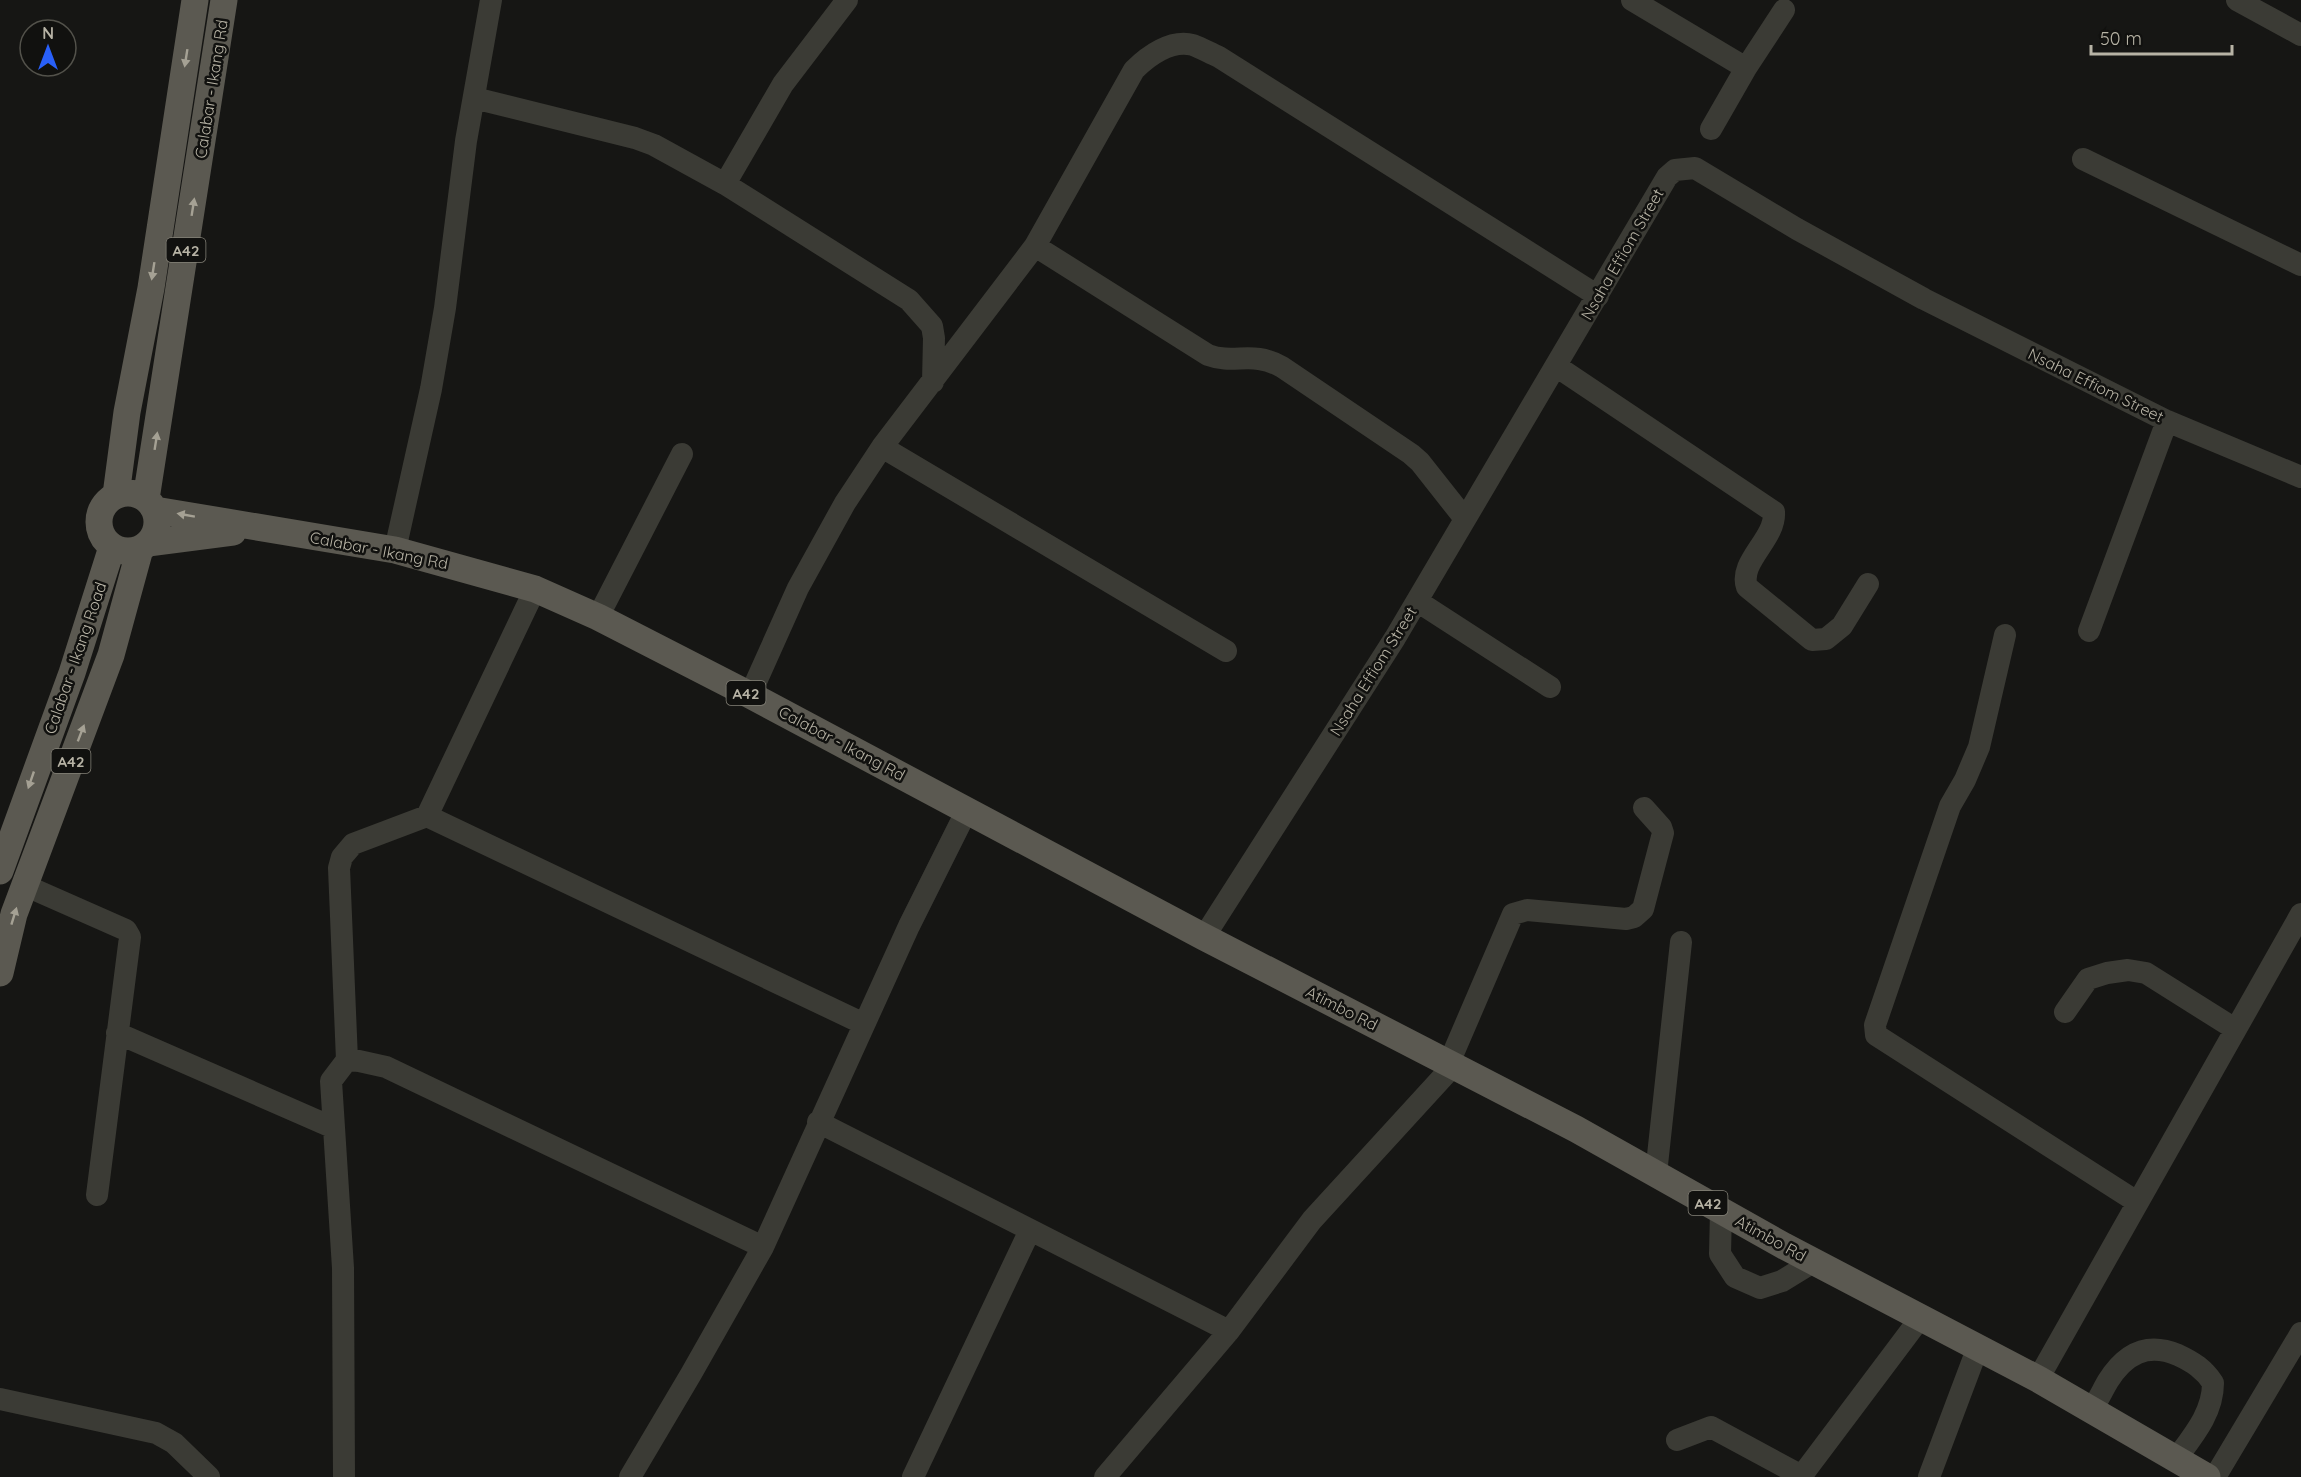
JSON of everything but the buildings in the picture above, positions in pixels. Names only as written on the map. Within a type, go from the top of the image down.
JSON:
[{"type":"main road","name":"Calabar - Ikang Rd","points":[[116,495],[127,412],[151,288],[195,0]]},
{"type":"main road","name":"Calabar - Ikang Rd","points":[[224,0],[151,504],[258,528],[395,550],[535,589],[598,617],[750,694],[1204,937]]},
{"type":"main road","name":"A42","points":[[135,493],[151,504],[157,528],[144,546],[126,551],[112,546],[103,537],[98,520],[105,503],[116,495],[135,493]]},
{"type":"main road","name":"Calabar - Ikang Rd","points":[[144,546],[258,528]]},
{"type":"main road","name":"Calabar - Ikang Road","points":[[0,871],[72,673],[112,546]]},
{"type":"main road","name":"Calabar - Ikang Road","points":[[0,973],[14,914],[111,655],[144,546]]},
{"type":"main road","name":"Atimbo Rd","points":[[1204,937],[1576,1129],[1814,1262],[2038,1378],[2207,1477]]},
{"type":"street","points":[[395,550],[431,389],[445,308],[474,98],[491,0]]},
{"type":"street","points":[[725,184],[783,84],[847,0]]},
{"type":"street","points":[[1632,0],[1746,68]]},
{"type":"street","points":[[2237,0],[2301,35]]},
{"type":"street","points":[[1711,129],[1746,68],[1784,10]]},
{"type":"street","points":[[750,694],[798,588],[845,503],[882,447],[1035,246],[1134,70],[1147,57],[1167,47],[1191,45],[1219,57],[1598,296]]},
{"type":"street","points":[[474,98],[635,138],[654,145],[725,184],[909,300],[932,326],[933,382]]},
{"type":"street","points":[[2083,159],[2301,265]]},
{"type":"street","name":"Nsaha Effiom Street","points":[[1204,937],[1417,601],[1667,177],[1675,171],[1695,168],[1797,229],[1924,299],[2167,421],[2301,477]]},
{"type":"street","points":[[1035,246],[1208,355],[1217,358],[1268,359],[1282,367],[1411,454],[1465,519]]},
{"type":"street","points":[[1556,366],[1774,512],[1775,521],[1744,579],[1747,587],[1812,640],[1826,639],[1842,626],[1868,584]]},
{"type":"street","points":[[2089,632],[2167,421]]},
{"type":"street","points":[[882,447],[1226,651]]},
{"type":"street","points":[[598,617],[682,454]]},
{"type":"street","points":[[344,1477],[343,1268],[331,1082],[347,1060],[339,868],[342,857],[353,844],[427,816],[535,589]]},
{"type":"street","points":[[1417,601],[1550,687]]},
{"type":"street","points":[[2005,635],[1979,747],[1965,780],[1950,806],[1875,1024],[1876,1035],[2137,1202]]},
{"type":"street","points":[[1105,1477],[1229,1331],[1320,1211],[1451,1065],[1513,914],[1527,910],[1626,920],[1634,917],[1643,909],[1663,833],[1661,827],[1644,808]]},
{"type":"street","points":[[630,1477],[763,1247],[909,926],[967,810]]},
{"type":"street","points":[[427,816],[864,1024]]},
{"type":"street","points":[[24,885],[129,932],[97,1195]]},
{"type":"street","points":[[2038,1378],[2301,914]]},
{"type":"street","points":[[1656,1174],[1681,942]]},
{"type":"street","points":[[2065,1012],[2088,979],[2128,970],[2146,973],[2235,1029]]},
{"type":"street","points":[[117,1033],[334,1128]]},
{"type":"street","points":[[347,1060],[386,1068],[763,1247]]},
{"type":"street","points":[[818,1122],[1229,1331]]},
{"type":"street","points":[[1721,1211],[1720,1254],[1735,1276],[1760,1288],[1782,1281],[1814,1262]]},
{"type":"street","points":[[913,1477],[1030,1230]]},
{"type":"street","points":[[1677,1440],[1710,1427],[1798,1474],[1806,1470],[1921,1317]]},
{"type":"street","points":[[2215,1477],[2301,1333]]},
{"type":"street","points":[[1929,1477],[1978,1347]]},
{"type":"street","points":[[2091,1410],[2120,1366],[2138,1353],[2149,1349],[2163,1349],[2196,1364],[2213,1383],[2213,1395],[2202,1424],[2176,1459]]},
{"type":"street","points":[[0,1399],[156,1433],[174,1443],[208,1477]]}]
